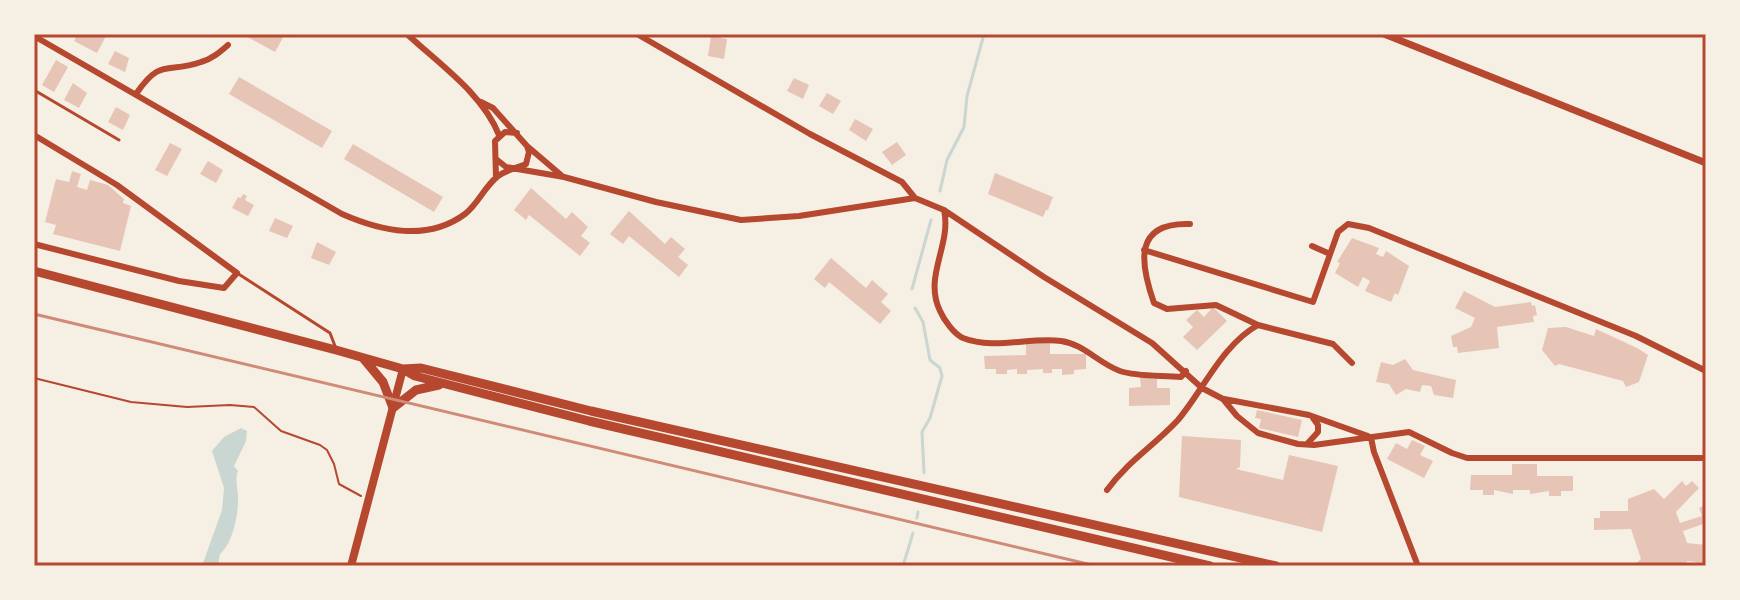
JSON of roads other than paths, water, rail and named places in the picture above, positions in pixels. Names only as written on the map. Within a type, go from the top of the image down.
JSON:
[{"type":"main road","points":[[34,271],[336,350],[403,369],[415,376],[589,421],[1210,566]]},
{"type":"main road","points":[[363,358],[383,382],[393,408]]},
{"type":"main road","points":[[403,369],[421,368],[591,411],[1276,566]]},
{"type":"main road","points":[[351,566],[403,369]]},
{"type":"main road","points":[[393,408],[416,390],[447,384]]},
{"type":"street","points":[[407,34],[478,100],[494,123],[499,135],[494,147],[496,178]]},
{"type":"street","points":[[637,34],[810,134],[902,182],[915,198],[944,210],[1044,277],[1152,343],[1202,388],[1223,399],[1258,433],[1307,444],[1409,432],[1467,458],[1706,458]]},
{"type":"street","points":[[1384,34],[1705,160]]},
{"type":"street","points":[[34,36],[312,197],[364,223],[403,232],[438,228],[467,213],[496,178],[529,159],[527,146]]},
{"type":"street","points":[[136,94],[145,81],[161,68],[204,62],[228,45]]},
{"type":"street","points":[[478,100],[493,108],[527,146],[564,177]]},
{"type":"street","points":[[499,135],[510,131],[517,133]]},
{"type":"street","points":[[34,135],[117,185],[237,273],[224,288],[179,281],[34,244]]},
{"type":"street","points":[[496,159],[506,167],[564,177],[656,202],[741,220],[799,216],[915,198]]},
{"type":"street","points":[[944,210],[946,235],[933,282],[934,295],[947,323],[961,337],[982,342],[1058,340],[1079,346],[1122,372],[1181,377],[1186,371]]},
{"type":"street","points":[[1190,224],[1174,223],[1152,231],[1144,250],[1154,303],[1167,309],[1216,305],[1258,325],[1333,344],[1352,363]]},
{"type":"street","points":[[1144,250],[1313,302],[1338,232],[1348,224],[1369,228],[1636,336],[1706,371]]},
{"type":"street","points":[[1312,246],[1330,254]]},
{"type":"street","points":[[1107,490],[1123,468],[1180,418],[1236,344],[1258,325]]},
{"type":"street","points":[[1223,399],[1309,415],[1371,438]]},
{"type":"street","points":[[1247,424],[1245,406],[1253,403]]},
{"type":"street","points":[[1307,444],[1318,432],[1316,421],[1309,415]]},
{"type":"street","points":[[1371,438],[1418,566]]},
{"type":"lane","points":[[34,90],[119,140]]},
{"type":"lane","points":[[237,273],[330,333],[336,350]]},
{"type":"waterway","points":[[940,191],[947,160],[964,127],[967,96],[984,34]]},
{"type":"waterway","points":[[912,289],[931,220]]},
{"type":"waterway","points":[[915,308],[923,322],[930,360],[940,368],[942,376],[930,418],[922,432],[924,473]]},
{"type":"waterway","points":[[917,518],[918,512]]},
{"type":"waterway","points":[[903,566],[913,533]]},
{"type":"railway","points":[[34,314],[1096,566]]}]
